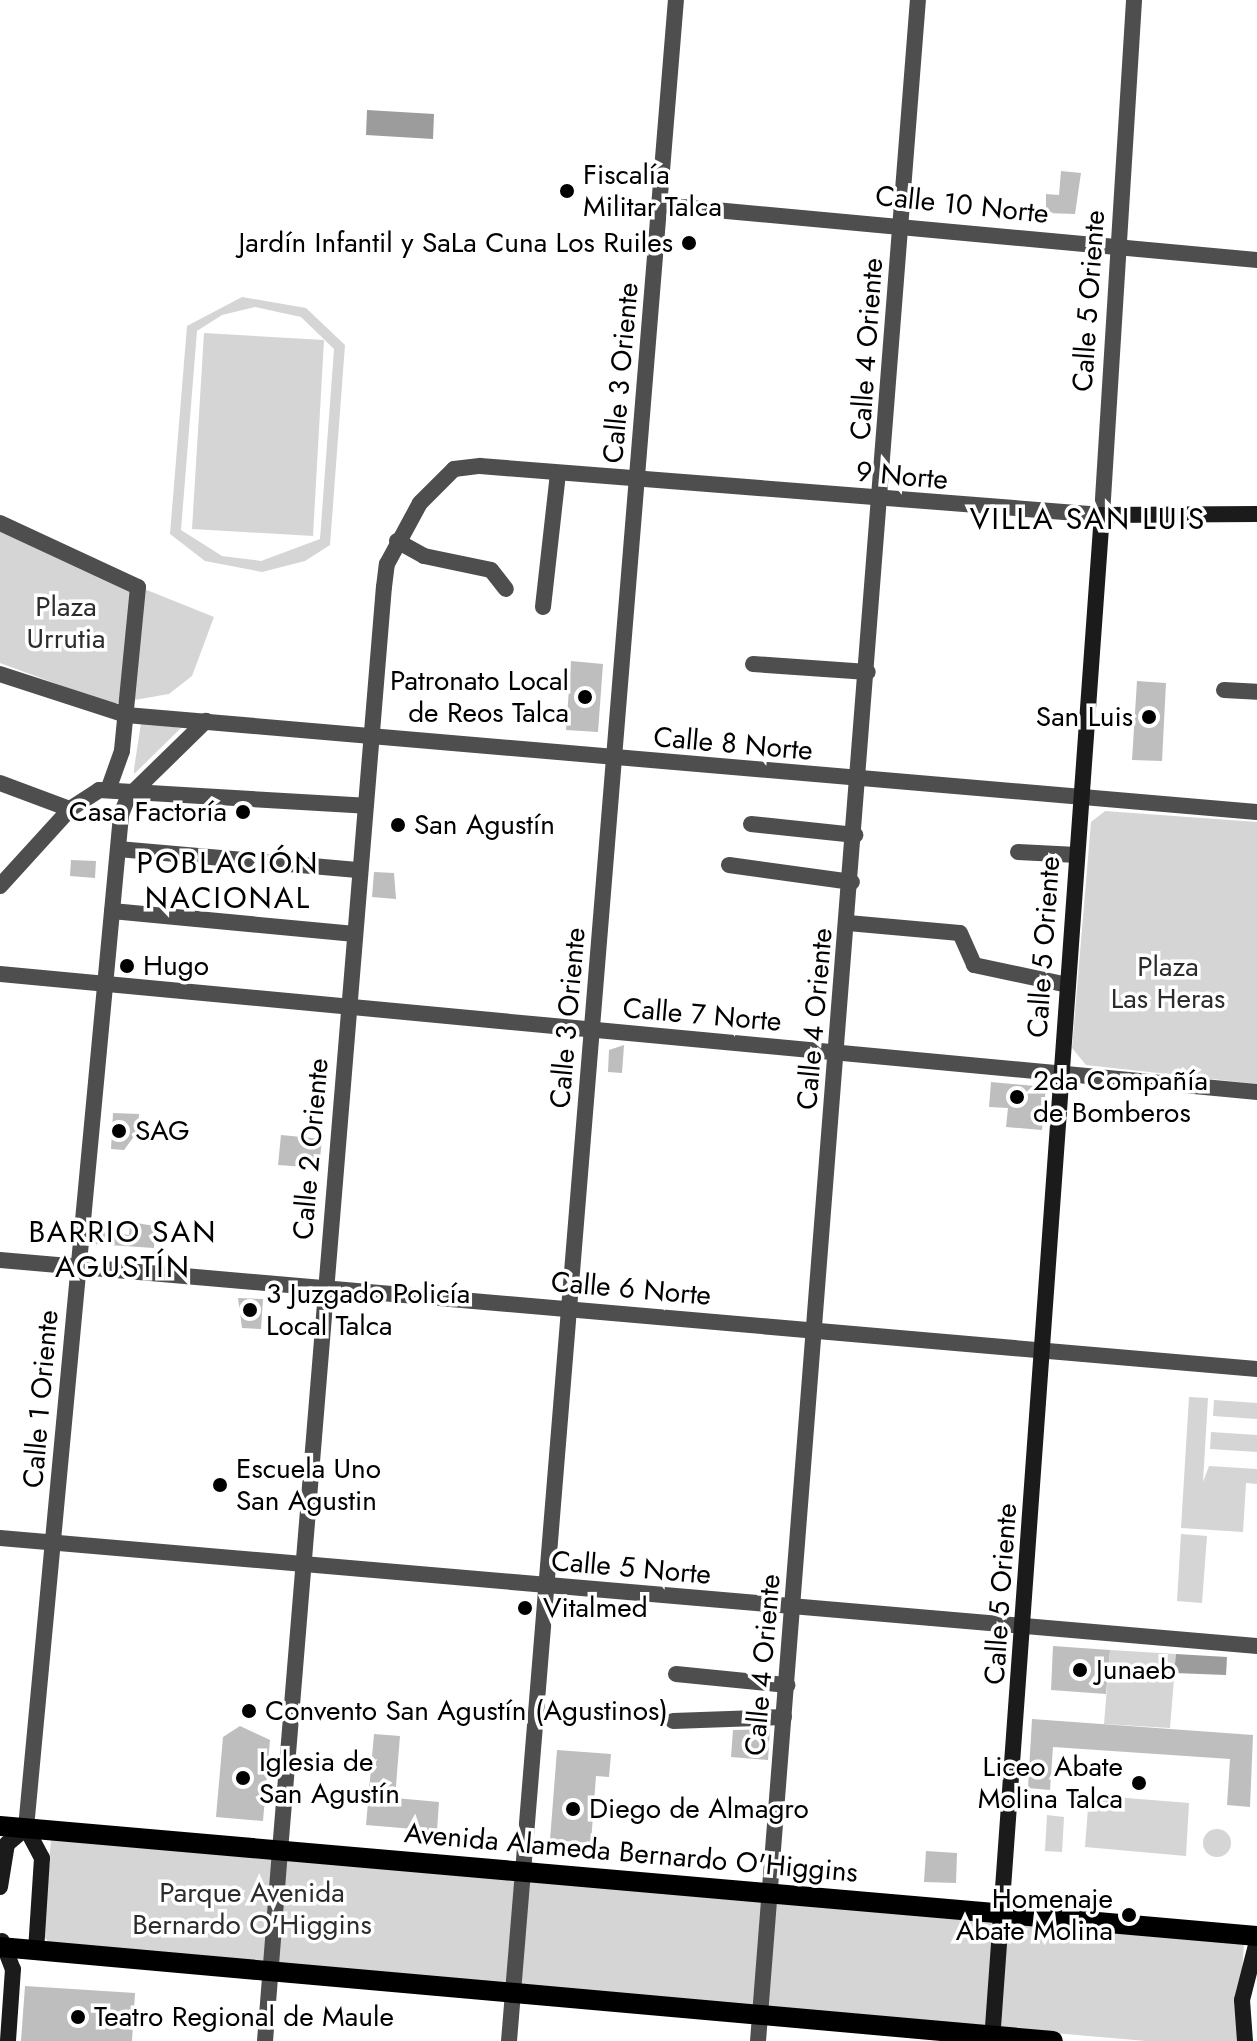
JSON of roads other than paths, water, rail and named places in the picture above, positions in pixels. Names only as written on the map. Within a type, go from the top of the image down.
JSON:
[{"type":"main road","name":"9 Norte","points":[[1102,515],[1257,514]]},
{"type":"main road","name":"Calle 5 Oriente","points":[[992,2038],[1026,1624],[1042,1350],[1102,515]]},
{"type":"main road","name":"Avenida Alameda Bernardo O'Higgins","points":[[0,1826],[1257,1938]]},
{"type":"main road","points":[[0,1887],[7,1844],[26,1828],[42,1858],[36,1951]]},
{"type":"main road","points":[[1245,2041],[1242,2000],[1257,1938]]},
{"type":"main road","points":[[2,1944],[36,1951],[1053,2041]]},
{"type":"main road","points":[[2,1944],[13,1969],[8,2041]]},
{"type":"street","name":"Calle 3 Oriente","points":[[509,2041],[676,0]]},
{"type":"street","name":"Calle 4 Oriente","points":[[758,2041],[882,501],[918,0]]},
{"type":"street","name":"Calle 5 Oriente","points":[[1102,515],[1134,0]]},
{"type":"street","name":"Calle 10 Norte","points":[[661,205],[902,224],[1257,260]]},
{"type":"street","name":"Calle 2 Oriente","points":[[265,2041],[384,587],[397,541],[454,469],[638,480]]},
{"type":"street","points":[[543,607],[558,474]]},
{"type":"street","name":"9 Norte","points":[[638,480],[882,501],[1102,515]]},
{"type":"street","points":[[0,523],[138,587],[126,715],[108,790]]},
{"type":"street","points":[[397,541],[424,556],[491,570],[506,589]]},
{"type":"street","points":[[753,664],[868,672]]},
{"type":"street","name":"Calle 8 Norte","points":[[0,674],[126,715],[615,760],[1257,812]]},
{"type":"street","points":[[1224,690],[1257,692]]},
{"type":"street","name":"Calle 1 Oriente","points":[[26,1828],[122,809],[136,789],[206,721]]},
{"type":"street","points":[[0,783],[70,809]]},
{"type":"street","points":[[0,886],[70,809],[108,790],[136,789],[366,806]]},
{"type":"street","points":[[751,824],[855,835]]},
{"type":"street","points":[[118,849],[360,870]]},
{"type":"street","points":[[1018,852],[1077,855]]},
{"type":"street","points":[[729,865],[852,882]]},
{"type":"street","points":[[112,911],[355,934]]},
{"type":"street","points":[[848,923],[960,933],[974,965],[1068,985]]},
{"type":"street","name":"Calle 7 Norte","points":[[0,974],[1257,1092]]},
{"type":"street","name":"Calle 6 Norte","points":[[0,1260],[1257,1369]]},
{"type":"street","name":"Calle 5 Norte","points":[[0,1538],[1257,1646]]},
{"type":"street","points":[[676,1674],[787,1685]]},
{"type":"street","points":[[673,1721],[784,1717]]},
{"type":"place","name":"Fiscalía Militar Talca","points":[[567,191]]},
{"type":"place","name":"Jardín Infantil y SaLa Cuna Los Ruiles","points":[[689,243]]},
{"type":"place","name":"Patronato Local de Reos Talca","points":[[585,697]]},
{"type":"place","name":"San Luis","points":[[1149,717]]},
{"type":"place","name":"Casa Factoría","points":[[243,812]]},
{"type":"place","name":"San Agustín","points":[[398,825]]},
{"type":"place","name":"Hugo","points":[[127,966]]},
{"type":"place","name":"2da Compañía de Bomberos","points":[[1017,1097]]},
{"type":"place","name":"SAG","points":[[119,1131]]},
{"type":"place","name":"3 Juzgado Policía Local Talca","points":[[250,1310]]},
{"type":"place","name":"Escuela Uno San Agustin","points":[[220,1485]]},
{"type":"place","name":"Vitalmed","points":[[525,1608]]},
{"type":"place","name":"Junaeb","points":[[1080,1670]]},
{"type":"place","name":"Convento San Agustín (Agustinos)","points":[[249,1711]]},
{"type":"place","name":"Iglesia de San Agustín","points":[[243,1778]]},
{"type":"place","name":"Liceo Abate Molina Talca","points":[[1139,1783]]},
{"type":"place","name":"Diego de Almagro","points":[[573,1809]]},
{"type":"place","name":"Homenaje Abate Molina","points":[[1129,1915]]},
{"type":"place","name":"Teatro Regional de Maule","points":[[78,2017]]},
{"type":"district","name":"VILLA SAN LUIS","points":[[1088,519]]},
{"type":"district","name":"POBLACIÓN NACIONAL","points":[[228,880]]},
{"type":"district","name":"BARRIO SAN AGUSTÍN","points":[[123,1249]]},
{"type":"park label","name":"Plaza Urrutia","points":[[66,623]]},
{"type":"park label","name":"Plaza Las Heras","points":[[1168,983]]},
{"type":"park label","name":"Parque Avenida Bernardo O'Higgins","points":[[252,1909]]}]
